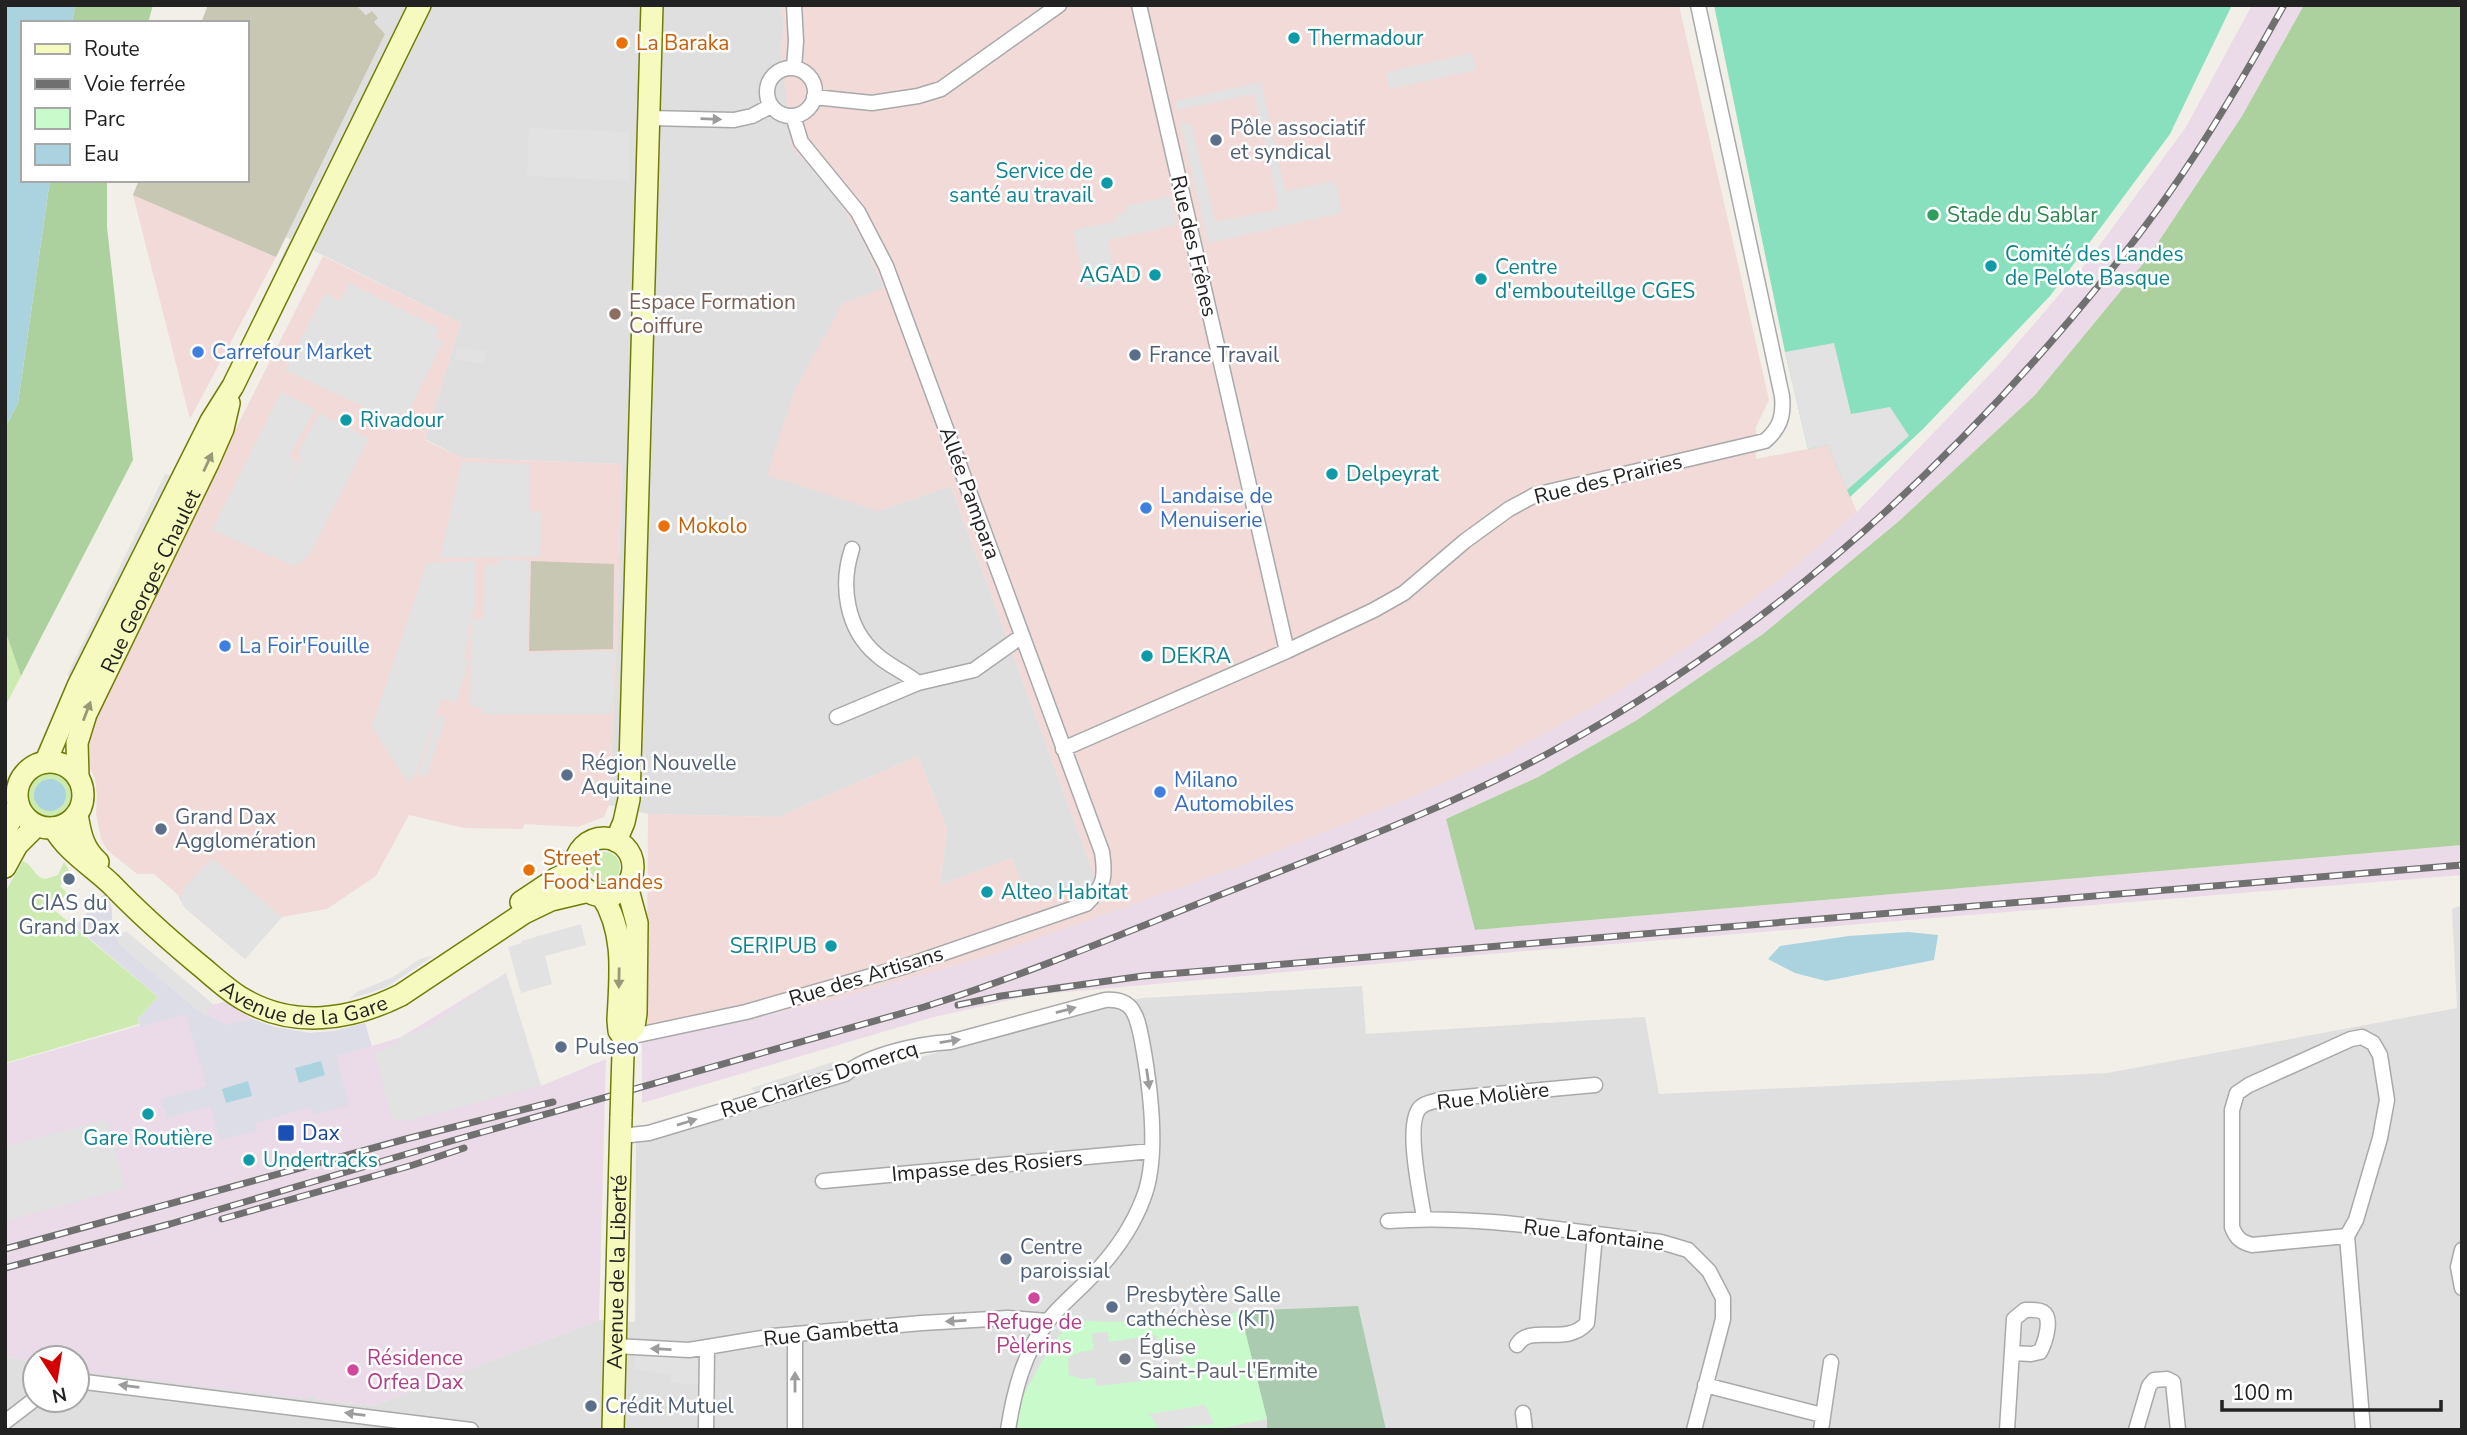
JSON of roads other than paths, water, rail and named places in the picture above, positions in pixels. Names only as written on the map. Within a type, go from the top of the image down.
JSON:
[{"type":"main road","name":"Rue Georges Chaulet","points":[[46,761],[84,674],[211,421],[233,386],[420,5]]},
{"type":"main road","points":[[616,841],[629,799],[652,5]]},
{"type":"main road","name":"Rue Georges Chaulet","points":[[78,777],[76,743],[86,714],[208,463],[223,429],[233,386]]},
{"type":"main road","points":[[5,831],[18,806],[19,781],[30,767],[46,761],[59,762],[70,768],[78,777],[83,788],[78,814],[71,821],[45,827],[17,845],[5,867]]},
{"type":"main road","points":[[18,806],[29,821],[45,827]]},
{"type":"main road","name":"Avenue de la Gare","points":[[78,814],[82,841],[89,854],[123,884],[245,986],[265,997],[296,1004],[340,1004],[387,990],[553,881],[576,870]]},
{"type":"main road","name":"Avenue de la Gare","points":[[45,827],[113,886],[137,912],[232,991],[260,1008],[299,1018],[342,1016],[382,1005],[524,913],[551,900],[596,894]]},
{"type":"main road","points":[[598,839],[616,841],[629,852],[633,860],[634,869],[627,886],[637,923],[636,1013],[634,1027],[624,1038],[619,1031],[618,1020],[620,951],[617,929],[596,894],[580,882],[576,870],[578,856],[589,843],[598,839]]},
{"type":"main road","points":[[596,894],[611,895],[627,886]]},
{"type":"main road","name":"Avenue de la Liberté","points":[[613,1430],[624,1038]]},
{"type":"street","points":[[794,5],[794,68]]},
{"type":"street","points":[[814,97],[872,103],[918,96],[941,89],[1059,5]]},
{"type":"street","name":"Rue des Frênes","points":[[1139,5],[1287,651]]},
{"type":"street","name":"Rue des Prairies","points":[[1063,749],[1368,613],[1404,593],[1465,541],[1509,509],[1535,495],[1765,441],[1776,431],[1784,414],[1782,396],[1698,5]]},
{"type":"street","points":[[786,68],[794,68],[808,75],[813,82],[814,97],[807,110],[793,116],[777,112],[771,106],[767,91],[772,76],[786,68]]},
{"type":"street","points":[[649,118],[734,120],[752,116],[771,106]]},
{"type":"street","name":"Allée Pampara","points":[[793,116],[801,142],[858,212],[886,266],[1102,852],[1104,877],[1100,890]]},
{"type":"street","points":[[852,549],[847,564],[845,589],[854,624],[863,642],[878,656],[918,683]]},
{"type":"street","points":[[837,717],[918,683],[974,670],[1022,635]]},
{"type":"street","name":"Rue des Artisans","points":[[624,1038],[746,1012],[906,966],[1086,904],[1100,890]]},
{"type":"street","name":"Rue Charles Domercq","points":[[621,1126],[649,1133],[845,1074],[858,1064],[928,1043],[950,1042],[1105,1000],[1118,999],[1128,1004],[1135,1012],[1152,1106],[1152,1151]]},
{"type":"street","points":[[2347,1236],[2252,1245],[2242,1242],[2234,1234],[2232,1110],[2237,1093],[2249,1085],[2351,1039],[2362,1037],[2373,1043],[2380,1055],[2387,1100],[2387,1112],[2356,1220],[2347,1236],[2363,1430]]},
{"type":"street","name":"Rue Molière","points":[[1424,1218],[1412,1133],[1415,1116],[1421,1106],[1443,1099],[1595,1085]]},
{"type":"street","points":[[1008,1430],[1013,1395],[1031,1347],[1048,1321],[1092,1276],[1125,1234],[1143,1201],[1152,1151]]},
{"type":"street","name":"Impasse des Rosiers","points":[[823,1181],[1152,1151]]},
{"type":"street","name":"Rue Lafontaine","points":[[1388,1221],[1424,1218],[1485,1222],[1661,1242],[1688,1250],[1709,1271],[1723,1298],[1723,1319],[1694,1430]]},
{"type":"street","points":[[1517,1345],[1521,1339],[1530,1335],[1580,1332],[1587,1323],[1595,1235]]},
{"type":"street","points":[[2462,1250],[2458,1267],[2462,1288]]},
{"type":"street","name":"Rue Gambetta","points":[[615,1346],[690,1350],[795,1334],[933,1322],[1008,1318],[1048,1321]]},
{"type":"street","points":[[795,1334],[795,1430]]},
{"type":"street","points":[[706,1430],[707,1348]]},
{"type":"street","points":[[2007,1430],[2013,1353]]},
{"type":"street","points":[[1704,1385],[1822,1423],[1831,1362]]},
{"type":"street","points":[[2136,1430],[2149,1386],[2154,1380],[2167,1379],[2173,1382],[2175,1390],[2178,1430]]},
{"type":"street","points":[[91,1383],[471,1430]]},
{"type":"street","points":[[5,1422],[21,1410]]},
{"type":"street","points":[[1523,1413],[1525,1430]]},
{"type":"water","points":[[5,5],[75,5],[72,21],[21,21],[21,182],[50,182],[18,403],[5,428]]},
{"type":"water","points":[[50,779],[61,784],[66,795],[61,806],[50,811],[39,806],[34,795],[39,784]]},
{"type":"water","points":[[1908,932],[1938,935],[1934,960],[1826,981],[1795,973],[1768,959],[1780,946],[1849,936]]},
{"type":"water","points":[[321,1061],[325,1075],[299,1083],[295,1068]]},
{"type":"water","points":[[248,1081],[252,1096],[226,1103],[222,1089]]},
{"type":"railway","points":[[5,1268],[170,1224],[924,1007],[1068,956],[1380,831],[1465,795],[1547,754],[1687,669],[1753,621],[1817,571],[1939,461],[2051,342],[2138,236],[2212,128],[2284,5]]},
{"type":"railway","points":[[958,1005],[1001,996],[1143,976],[2462,865]]},
{"type":"railway","points":[[5,1249],[406,1139],[553,1102]]},
{"type":"railway","points":[[222,1219],[464,1148]]},
{"type":"place","name":"Thermadour","points":[[1294,38]]},
{"type":"place","name":"La Baraka","points":[[622,43]]},
{"type":"place","name":"Pôle associatif et syndical","points":[[1216,140]]},
{"type":"place","name":"Service de santé au travail","points":[[1107,183]]},
{"type":"place","name":"Stade du Sablar","points":[[1933,215]]},
{"type":"place","name":"Comité des Landes de Pelote Basque","points":[[1991,266]]},
{"type":"place","name":"AGAD","points":[[1155,275]]},
{"type":"place","name":"Centre d'embouteillge CGES","points":[[1481,279]]},
{"type":"place","name":"Espace Formation Coiffure","points":[[615,314]]},
{"type":"place","name":"Carrefour Market","points":[[198,352]]},
{"type":"place","name":"France Travail","points":[[1135,355]]},
{"type":"place","name":"Rivadour","points":[[346,420]]},
{"type":"place","name":"Delpeyrat","points":[[1332,474]]},
{"type":"place","name":"Landaise de Menuiserie","points":[[1146,508]]},
{"type":"place","name":"Mokolo","points":[[664,526]]},
{"type":"place","name":"La Foir'Fouille","points":[[225,646]]},
{"type":"place","name":"DEKRA","points":[[1147,656]]},
{"type":"place","name":"Région Nouvelle Aquitaine","points":[[567,775]]},
{"type":"place","name":"Milano Automobiles","points":[[1160,792]]},
{"type":"place","name":"Grand Dax Agglomération","points":[[161,829]]},
{"type":"place","name":"Street Food Landes","points":[[529,870]]},
{"type":"place","name":"CIAS du Grand Dax","points":[[69,879]]},
{"type":"place","name":"Alteo Habitat","points":[[987,892]]},
{"type":"place","name":"SERIPUB","points":[[831,946]]},
{"type":"place","name":"Pulseo","points":[[561,1047]]},
{"type":"place","name":"Gare Routière","points":[[148,1114]]},
{"type":"place","name":"Dax","points":[[286,1133]]},
{"type":"place","name":"Undertracks","points":[[249,1160]]},
{"type":"place","name":"Centre paroissial","points":[[1006,1259]]},
{"type":"place","name":"Refuge de Pèlerins","points":[[1034,1298]]},
{"type":"place","name":"Presbytère Salle cathéchèse (KT)","points":[[1112,1307]]},
{"type":"place","name":"Église Saint-Paul-l'Ermite","points":[[1125,1359]]},
{"type":"place","name":"Résidence Orfea Dax","points":[[353,1370]]},
{"type":"place","name":"Crédit Mutuel","points":[[591,1406]]}]
